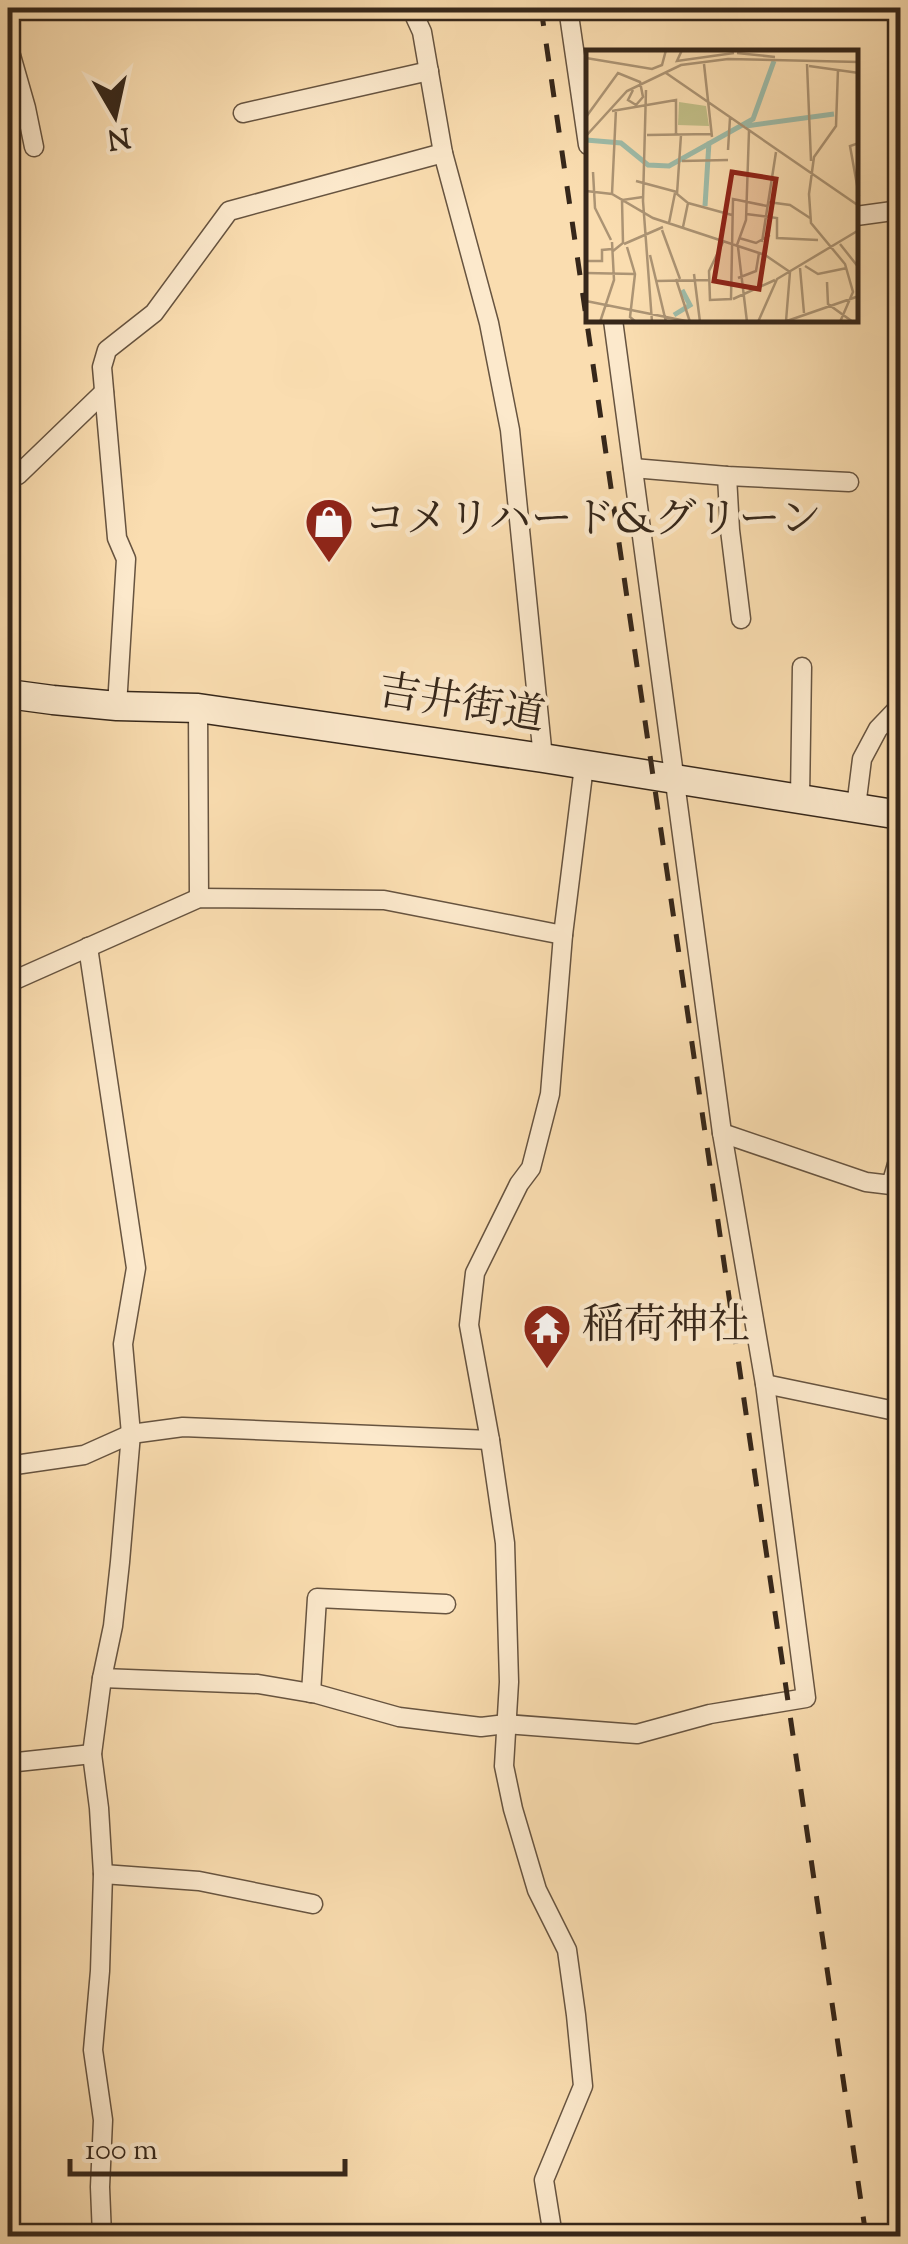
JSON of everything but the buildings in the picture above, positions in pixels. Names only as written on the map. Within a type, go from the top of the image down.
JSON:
[{"type":"main road","name":"吉井街道","points":[[8,694],[117,706],[198,708],[900,815]]},
{"type":"street","points":[[411,8],[422,32],[443,153],[489,323],[510,430],[543,758]]},
{"type":"street","points":[[568,8],[586,130]]},
{"type":"street","points":[[8,45],[34,147]]},
{"type":"street","points":[[244,113],[428,71]]},
{"type":"street","points":[[117,706],[126,558],[117,538],[104,392],[102,367],[108,350],[154,313],[230,211],[443,153]]},
{"type":"street","points":[[858,216],[900,210]]},
{"type":"street","points":[[102,1678],[258,1684],[311,1693],[399,1717],[481,1727],[506,1724],[637,1734],[710,1714],[806,1698],[766,1384],[722,1133],[613,322]]},
{"type":"street","points":[[8,476],[18,475],[104,392]]},
{"type":"street","points":[[633,468],[849,482]]},
{"type":"street","points":[[727,476],[741,619]]},
{"type":"street","points":[[800,798],[802,667]]},
{"type":"street","points":[[856,807],[862,759],[878,729],[900,706]]},
{"type":"street","points":[[198,708],[199,898]]},
{"type":"street","points":[[553,2236],[544,2180],[583,2086],[567,1950],[537,1890],[512,1808],[504,1766],[509,1682],[504,1543],[468,1325],[475,1273],[519,1184],[532,1168],[550,1094],[584,766]]},
{"type":"street","points":[[8,982],[199,898],[384,900],[564,935]]},
{"type":"street","points":[[88,947],[136,1268],[123,1344],[131,1434],[113,1626],[92,1754],[103,1874],[93,2050],[103,2120],[102,2236]]},
{"type":"street","points":[[722,1133],[878,1184],[891,1185],[900,1154]]},
{"type":"street","points":[[766,1384],[900,1412]]},
{"type":"street","points":[[8,1466],[84,1455],[131,1434],[183,1428],[490,1440]]},
{"type":"street","points":[[311,1693],[317,1598],[446,1604]]},
{"type":"street","points":[[8,1763],[92,1754]]},
{"type":"street","points":[[103,1874],[199,1880],[313,1904]]},
{"type":"railway","points":[[541,8],[586,316]]},
{"type":"railway","points":[[587,322],[866,2236]]},
{"type":"place","name":"コメリハード&グリーン","points":[[329,564]]},
{"type":"place","name":"稲荷神社","points":[[547,1370]]}]
